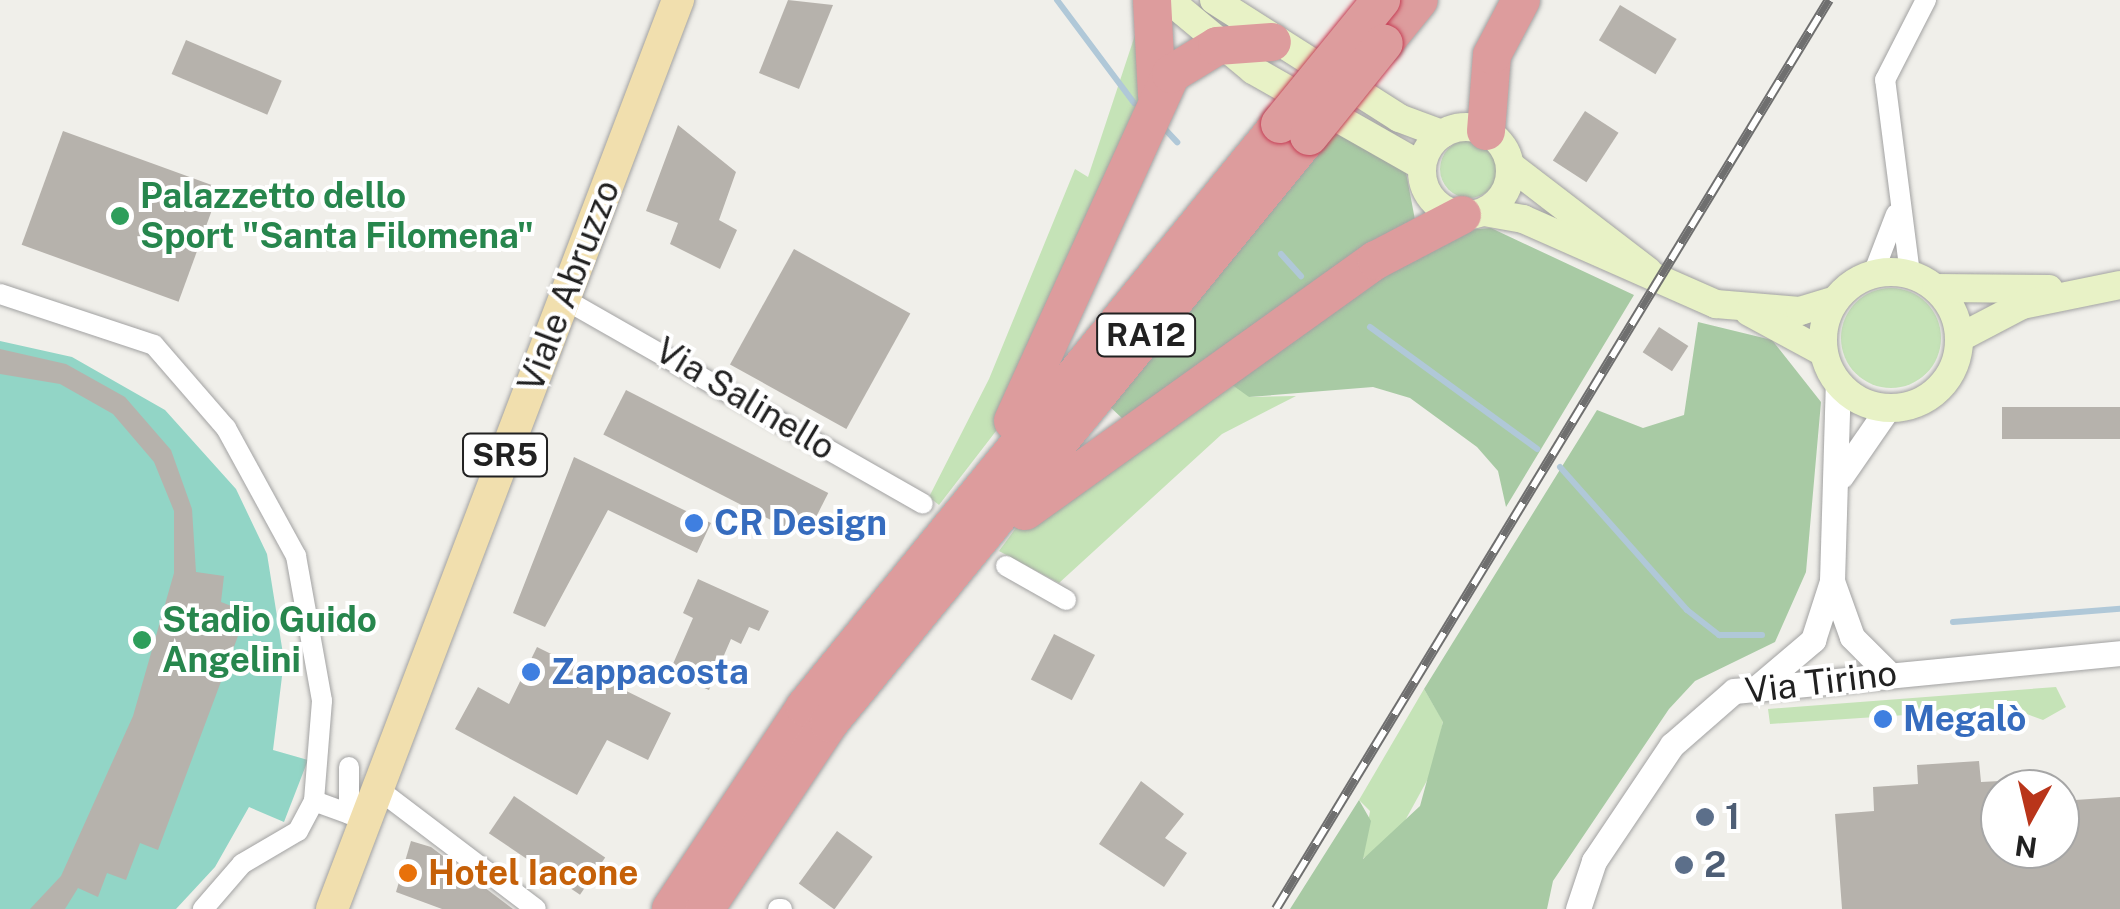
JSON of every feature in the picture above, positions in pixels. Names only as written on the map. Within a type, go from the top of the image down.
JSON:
[{"type":"highway","points":[[1152,0],[1157,96]]},
{"type":"highway","name":"RA12","points":[[705,909],[806,754],[984,534],[1294,130],[1381,0]]},
{"type":"highway","name":"RA12","points":[[672,909],[788,729],[990,479],[1294,130],[1384,43],[1419,0]]},
{"type":"highway","points":[[1486,131],[1492,54],[1520,0]]},
{"type":"highway","points":[[990,479],[998,442],[1037,382],[1157,96],[1189,59],[1217,46],[1272,42]]},
{"type":"highway","points":[[984,534],[1376,260],[1473,214]]},
{"type":"main road","name":"Viale Abruzzo","points":[[332,909],[357,816],[378,789],[678,0]]},
{"type":"main road","points":[[1169,0],[1217,46],[1422,166]]},
{"type":"main road","points":[[1214,0],[1272,42],[1442,134],[1486,131],[1511,166],[1649,272]]},
{"type":"main road","points":[[1442,134],[1422,166],[1428,193],[1473,214],[1649,272],[1748,312],[1823,352],[1838,383],[1888,408],[1938,388],[1959,338],[2022,306],[2108,287]]},
{"type":"main road","points":[[1473,214],[1505,194],[1511,166]]},
{"type":"main road","points":[[1748,312],[1835,300],[1873,274],[1910,274],[1936,288],[2108,287]]},
{"type":"main road","points":[[1936,288],[1959,338]]},
{"type":"main road","points":[[1823,352],[1835,300]]},
{"type":"street","points":[[1910,274],[1896,212],[1886,80],[1926,0]]},
{"type":"street","points":[[1873,274],[1896,212]]},
{"type":"street","points":[[0,294],[154,345],[226,428],[296,556],[311,610],[322,701],[314,801],[298,831],[242,864],[204,909]]},
{"type":"street","name":"Via Salinello","points":[[564,298],[922,504]]},
{"type":"street","points":[[1758,686],[1813,640],[1832,582],[1841,476],[1838,383]]},
{"type":"street","points":[[1841,476],[1888,408]]},
{"type":"street","points":[[1006,566],[1066,600]]},
{"type":"street","points":[[1832,582],[1852,637],[1887,672]]},
{"type":"street","name":"Via Tirino","points":[[1578,909],[1594,861],[1689,722],[1734,691],[1887,672],[2120,654]]},
{"type":"street","points":[[314,801],[357,816],[349,767]]},
{"type":"street","points":[[378,789],[536,909]]},
{"type":"green space","points":[[1141,17],[1142,97],[1003,422],[939,505],[929,497],[989,379],[1075,169],[1088,177]]},
{"type":"green space","points":[[1332,124],[1405,167],[1415,220],[1124,420],[1107,404]]},
{"type":"green space","points":[[1469,140],[1489,149],[1498,169],[1489,189],[1469,198],[1449,189],[1440,169],[1449,149]]},
{"type":"green space","points":[[1491,228],[1634,295],[1506,507],[1498,471],[1477,447],[1410,398],[1373,387],[1249,397],[1231,384],[1260,350],[1464,230]]},
{"type":"green space","points":[[1891,288],[1910,292],[1926,303],[1937,319],[1941,338],[1937,357],[1926,373],[1910,384],[1891,388],[1872,384],[1856,373],[1845,357],[1841,338],[1845,319],[1856,303],[1872,292]]},
{"type":"green space","points":[[1698,322],[1772,340],[1821,402],[1806,572],[1775,642],[1695,681],[1669,709],[1553,881],[1547,909],[1290,909],[1359,800],[1371,821],[1363,859],[1420,806],[1443,722],[1424,689],[1597,410],[1643,428],[1684,415]]},
{"type":"green space","name":"Stadio Guido Angelini","points":[[0,341],[72,357],[165,410],[236,489],[267,554],[284,660],[273,750],[308,760],[284,822],[249,807],[215,867],[176,909],[0,909]]},
{"type":"green space","points":[[1234,368],[1249,397],[1296,396],[1222,434],[1059,583],[999,551],[1018,525]]},
{"type":"green space","points":[[2056,687],[2066,707],[2043,720],[2011,708],[1770,724],[1768,709]]},
{"type":"green space","points":[[1424,689],[1443,721],[1435,766],[1395,839],[1362,859],[1370,811],[1359,800]]},
{"type":"building","points":[[788,0],[833,5],[799,89],[759,73]]},
{"type":"building","points":[[1620,5],[1677,39],[1655,74],[1599,40]]},
{"type":"building","points":[[186,40],[282,81],[267,115],[172,74]]},
{"type":"building","points":[[1585,111],[1619,133],[1586,182],[1553,160]]},
{"type":"building","points":[[678,125],[736,172],[719,220],[737,230],[720,269],[670,244],[678,223],[646,211]]},
{"type":"building","name":"Palazzetto dello Sport \"Santa Filomena\"","points":[[63,131],[220,188],[179,302],[22,245]]},
{"type":"building","points":[[794,249],[910,313],[846,429],[730,364]]},
{"type":"building","points":[[1659,327],[1688,346],[1672,371],[1643,352]]},
{"type":"building","points":[[0,349],[66,364],[125,397],[171,450],[192,509],[196,572],[224,576],[221,602],[247,612],[158,850],[140,843],[126,880],[107,873],[98,897],[78,888],[65,909],[30,909],[61,876],[133,716],[174,573],[174,511],[154,462],[113,414],[60,384],[0,374]]},
{"type":"building","points":[[626,390],[828,493],[806,538],[603,435]]},
{"type":"building","points":[[2002,407],[2120,407],[2120,439],[2002,439]]},
{"type":"building","points":[[574,457],[711,523],[697,553],[608,510],[545,627],[513,613]]},
{"type":"building","points":[[698,579],[769,611],[759,631],[749,627],[741,644],[731,639],[709,690],[669,673],[693,618],[683,613]]},
{"type":"building","points":[[1054,634],[1095,655],[1072,700],[1031,679]]},
{"type":"building","points":[[537,647],[671,713],[648,760],[607,740],[577,795],[455,729],[478,687],[509,704]]},
{"type":"building","name":"Megalò","points":[[1979,761],[1980,869],[2080,869],[2080,800],[2120,797],[2120,909],[1842,909],[1835,814],[1874,811],[1873,787],[1918,784],[1917,765]]},
{"type":"building","points":[[1141,781],[1184,814],[1165,838],[1187,853],[1164,887],[1099,844]]},
{"type":"building","points":[[514,796],[605,858],[580,895],[489,833]]},
{"type":"building","points":[[837,831],[873,857],[835,909],[799,884]]},
{"type":"building","points":[[411,841],[431,847],[513,909],[442,909],[396,892]]},
{"type":"waterway","points":[[1057,0],[1134,103]]},
{"type":"waterway","points":[[1163,127],[1177,142]]},
{"type":"waterway","points":[[1281,254],[1301,276]]},
{"type":"waterway","points":[[1370,327],[1537,449]]},
{"type":"waterway","points":[[1560,467],[1687,610],[1719,635],[1762,635]]},
{"type":"waterway","points":[[1953,622],[2120,609]]},
{"type":"railway","points":[[1276,909],[1829,0]]},
{"type":"place","name":"Palazzetto dello Sport \"Santa Filomena\"","points":[[120,216]]},
{"type":"place","name":"CR Design","points":[[694,523]]},
{"type":"place","name":"Stadio Guido Angelini","points":[[142,640]]},
{"type":"place","name":"Zappacosta","points":[[531,672]]},
{"type":"place","name":"Megalò","points":[[1883,719]]},
{"type":"place","name":"1","points":[[1705,817]]},
{"type":"place","name":"2","points":[[1684,865]]},
{"type":"place","name":"Hotel Iacone","points":[[408,873]]}]
